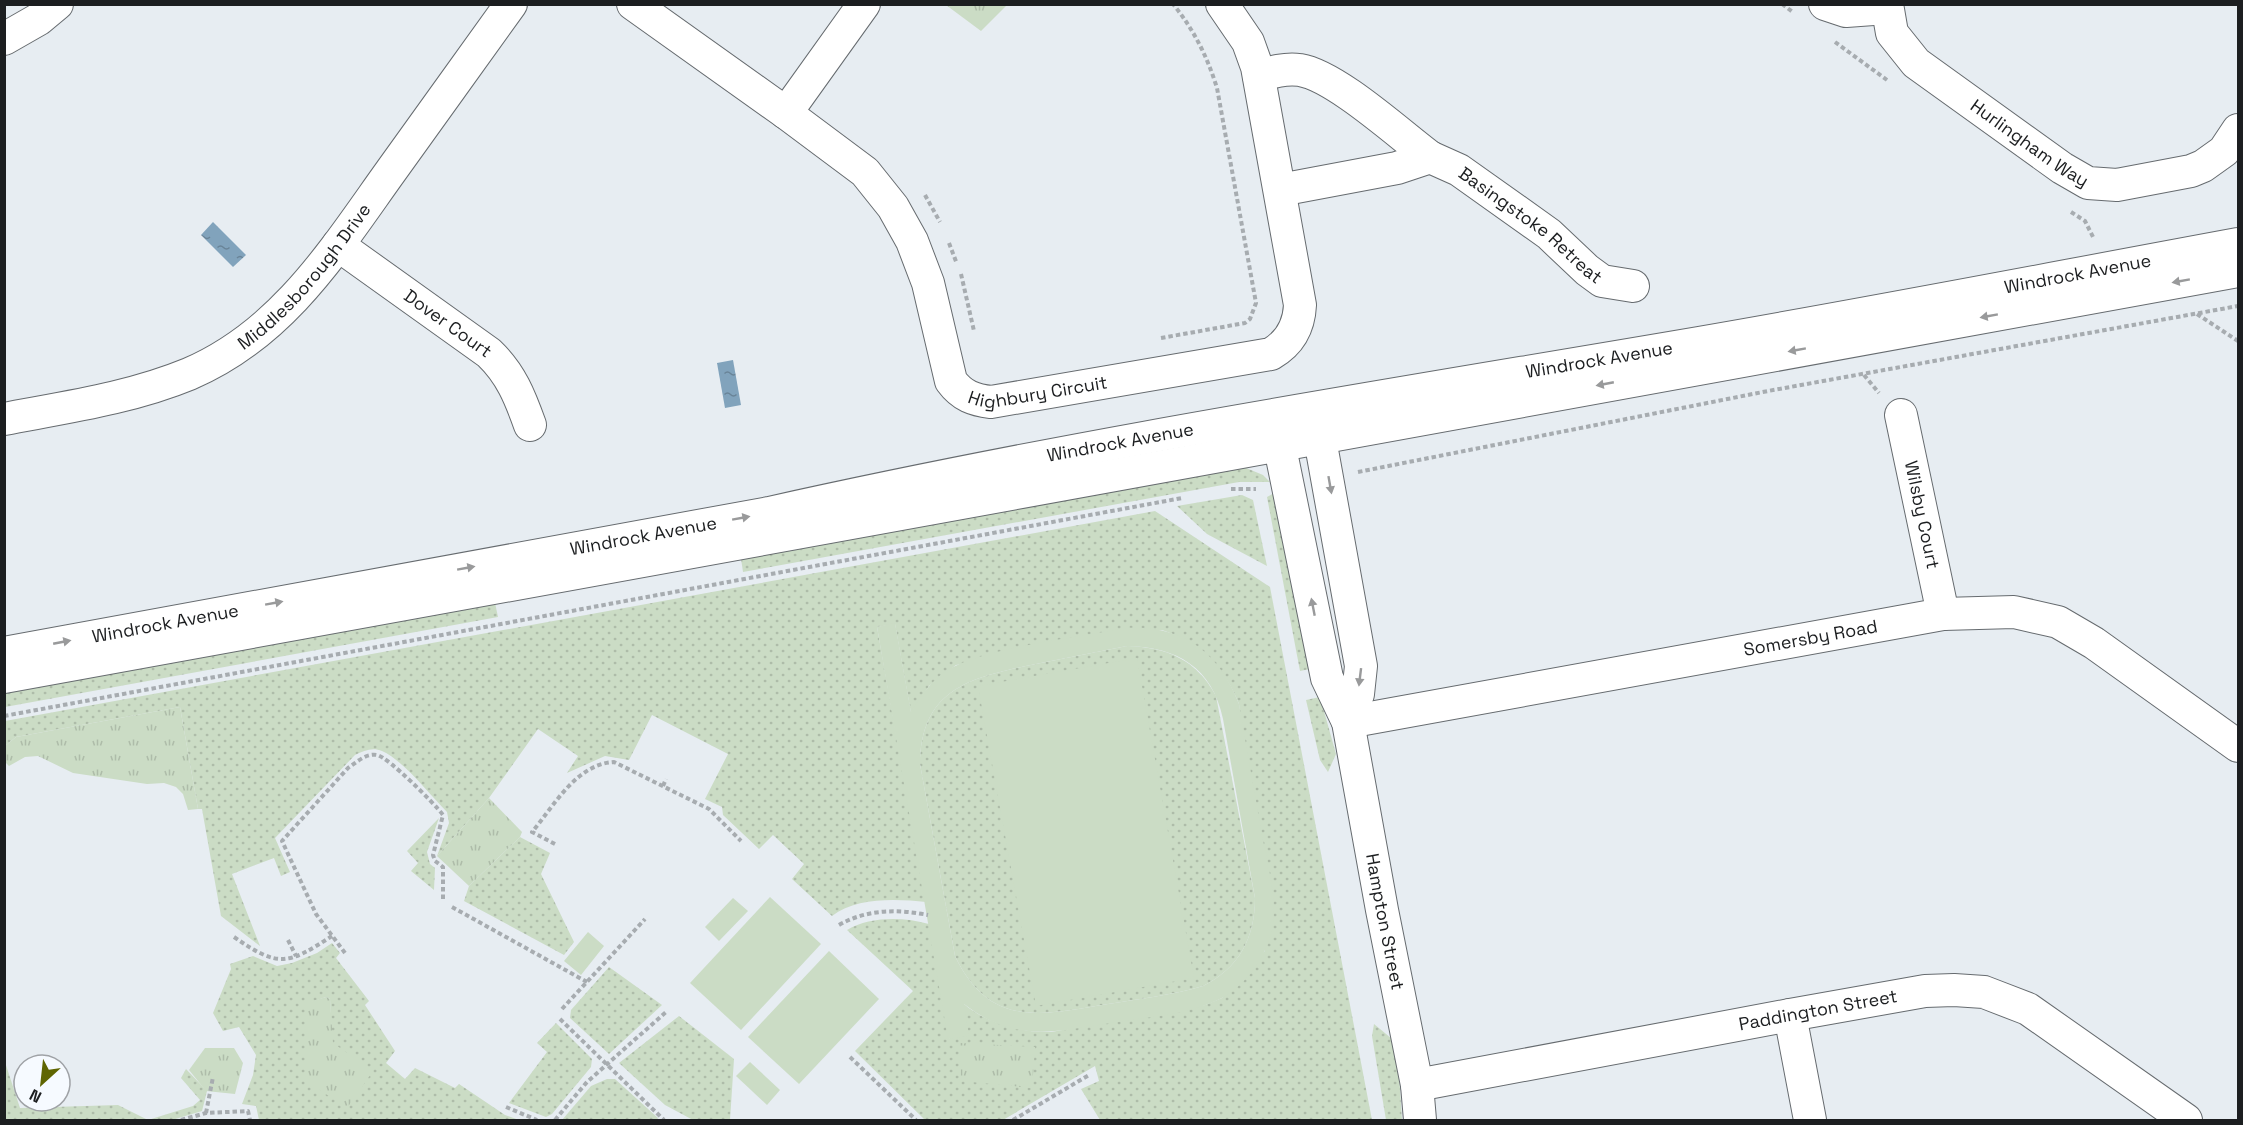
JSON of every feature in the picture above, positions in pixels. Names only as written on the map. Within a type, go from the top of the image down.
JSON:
[{"type":"street","points":[[4,39],[39,19],[57,4]]},
{"type":"street","name":"Middlesborough Drive","points":[[4,419],[147,389],[191,373],[240,346],[273,321],[303,290],[338,245],[511,4]]},
{"type":"street","name":"Highbury Circuit","points":[[633,4],[865,172],[893,207],[912,241],[928,284],[951,381],[958,390],[978,401],[1003,400],[1250,358],[1278,350],[1295,330],[1300,305],[1259,76],[1248,42],[1222,4]]},
{"type":"street","points":[[786,113],[864,4]]},
{"type":"street","name":"Hurlingham Way","points":[[1825,4],[1846,11],[1887,6],[1892,33],[1916,63],[2061,168],[2088,183],[2117,185],[2191,171],[2214,159],[2238,130]]},
{"type":"street","name":"Basingstoke Retreat","points":[[1259,76],[1292,70],[1324,79],[1430,157],[1459,170],[1549,234],[1602,281],[1619,286],[1633,286]]},
{"type":"street","points":[[1280,190],[1397,168],[1430,157]]},
{"type":"street","name":"Windrock Avenue","points":[[4,653],[769,513],[903,484],[1273,414],[1704,342],[2238,244]]},
{"type":"street","name":"Dover Court","points":[[338,245],[489,353],[504,368],[515,386],[530,425]]},
{"type":"street","name":"Windrock Avenue","points":[[4,677],[2238,271]]},
{"type":"street","name":"Hampton Street","points":[[1314,407],[1329,477],[1361,666],[1358,694],[1348,722]]},
{"type":"street","name":"Hampton Street","points":[[1273,414],[1327,678],[1348,722],[1417,1085],[1420,1120]]},
{"type":"street","name":"Wilsby Court","points":[[1901,415],[1943,614]]},
{"type":"street","name":"Somersby Road","points":[[1348,722],[1943,614],[2014,612],[2058,622],[2094,643],[2238,746]]},
{"type":"street","name":"Paddington Street","points":[[1417,1085],[1925,991],[1984,992],[2021,1006],[2048,1021],[2186,1120]]},
{"type":"street","points":[[1790,1015],[1809,1120]]},
{"type":"path","points":[[1152,340],[1245,323],[1250,319],[1256,303],[1217,88],[1208,60],[1190,26],[1173,4]]},
{"type":"path","points":[[921,188],[936,212],[954,253],[964,285],[975,336]]},
{"type":"path","points":[[2068,210],[2085,221],[2095,240]]},
{"type":"path","points":[[1329,477],[1768,391],[2238,306]]},
{"type":"path","points":[[2197,314],[2238,341]]},
{"type":"path","points":[[1222,490],[1263,489],[1288,482]]},
{"type":"path","points":[[4,716],[1191,496]]},
{"type":"path","points":[[345,953],[316,914],[282,841],[348,768],[369,755],[384,758],[443,815],[433,855],[435,861],[443,867],[443,899]]},
{"type":"path","points":[[555,844],[532,832],[577,777],[603,762],[614,762],[709,809],[741,841]]},
{"type":"path","points":[[663,786],[666,779]]},
{"type":"path","points":[[550,796],[558,800]]},
{"type":"path","points":[[452,907],[587,982]]},
{"type":"path","points":[[839,925],[851,918],[902,909],[928,915]]},
{"type":"path","points":[[562,1009],[645,919]]},
{"type":"path","points":[[234,937],[268,959],[296,956],[332,936]]},
{"type":"path","points":[[288,940],[296,956]]},
{"type":"path","points":[[555,1120],[575,1094],[666,1012]]},
{"type":"path","points":[[560,1019],[666,1120]]},
{"type":"path","points":[[850,1057],[916,1120]]},
{"type":"path","points":[[1013,1120],[1089,1075]]},
{"type":"path","points":[[206,1113],[213,1077]]},
{"type":"path","points":[[506,1107],[537,1120]]},
{"type":"path","points":[[181,1120],[206,1113],[248,1111],[250,1120]]},
{"type":"green space","points":[[946,5],[1007,5],[981,31]]},
{"type":"green space","points":[[1239,465],[1263,475],[1270,482],[1239,482],[743,572],[740,552]]},
{"type":"green space","points":[[1276,492],[1310,669],[1300,671],[1267,497]]},
{"type":"green space","points":[[1242,495],[1253,500],[1267,566],[1207,534],[1177,506]]},
{"type":"green space","points":[[1155,511],[1270,587],[1372,1120],[1100,1120],[1081,1089],[1099,1081],[1095,1066],[1003,1120],[925,1120],[855,1051],[913,991],[847,930],[866,922],[898,919],[929,924],[949,1039],[964,1004],[983,1017],[1005,1026],[1040,1032],[1205,1005],[1222,998],[1265,951],[1239,704],[1226,679],[1209,658],[1188,642],[1162,630],[956,665],[929,686],[911,713],[895,624],[877,627],[926,902],[890,900],[865,902],[853,905],[832,916],[792,879],[804,864],[773,835],[759,849],[723,815],[722,807],[705,799],[728,754],[652,715],[629,760],[605,756],[567,773],[578,756],[538,729],[489,798],[437,856],[449,823],[447,812],[399,762],[382,751],[375,749],[355,755],[275,838],[290,872],[281,876],[274,858],[232,874],[260,946],[221,916],[202,809],[198,809],[180,707],[16,737],[5,746],[5,721]]},
{"type":"green space","points":[[494,598],[498,617],[5,707],[5,687]]},
{"type":"green space","points":[[895,623],[911,712],[925,691],[943,673],[959,664],[980,657],[1031,644],[1126,628],[1146,628],[1182,637],[1209,656],[1231,686],[1239,704],[1273,895],[1273,921],[1268,944],[1259,962],[1239,986],[1209,1004],[1182,1012],[1053,1031],[1017,1030],[1000,1025],[964,1004],[969,1036],[948,1039],[877,627]],"holes":[[[1127,646],[1162,651],[1190,663],[1201,673],[1218,701],[1255,898],[1248,939],[1235,961],[1216,979],[1203,986],[1180,992],[1061,1011],[1020,1012],[1001,1006],[984,996],[969,979],[955,956],[920,764],[923,738],[930,718],[941,702],[955,690],[991,674]]]},
{"type":"green space","points":[[1127,646],[1155,649],[1179,658],[1200,673],[1216,696],[1255,898],[1248,939],[1235,961],[1216,979],[1203,986],[1180,992],[1061,1011],[1020,1012],[1001,1006],[984,996],[969,979],[955,956],[920,764],[923,738],[930,718],[941,702],[955,690],[991,674]]},
{"type":"green space","points":[[1137,658],[1194,978],[1036,1006],[978,686]]},
{"type":"green space","points":[[1320,697],[1336,754],[1328,772],[1320,760],[1306,700]]},
{"type":"green space","points":[[180,707],[198,809],[188,810],[183,794],[176,787],[164,783],[147,784],[73,773],[38,756],[25,757],[9,766],[5,762],[5,746],[16,737]]},
{"type":"green space","points":[[489,798],[522,832],[520,837],[469,886],[437,856]]},
{"type":"green space","points":[[439,818],[427,852],[430,864],[435,868],[434,890],[411,871],[418,863],[407,851]]},
{"type":"green space","points":[[520,837],[550,853],[541,874],[574,942],[564,955],[464,901],[469,886]]},
{"type":"green space","points":[[770,897],[821,944],[741,1030],[690,983]]},
{"type":"green space","points":[[733,898],[748,911],[719,941],[705,927]]},
{"type":"green space","points":[[588,932],[604,946],[581,975],[564,961]]},
{"type":"green space","points":[[332,943],[340,953],[336,958],[369,1001],[365,1005],[395,1051],[386,1063],[405,1079],[415,1068],[455,1088],[459,1084],[505,1115],[519,1120],[259,1120],[256,1106],[242,1104],[253,1075],[256,1055],[239,1027],[223,1031],[213,1013],[231,969],[230,964],[253,956],[277,966],[317,953]],"holes":[[[326,997],[330,999],[332,1043],[306,1081],[306,1004]]]},
{"type":"green space","points":[[829,951],[879,999],[799,1084],[748,1037]]},
{"type":"green space","points":[[609,967],[662,1005],[609,1054],[570,1018],[571,1010]]},
{"type":"green space","points":[[326,997],[330,999],[333,1043],[373,1071],[347,1108],[306,1081],[306,1003]]},
{"type":"green space","points":[[679,1016],[734,1059],[730,1120],[693,1120],[665,1105],[619,1063]]},
{"type":"green space","points":[[556,1023],[592,1059],[591,1067],[552,1114],[546,1117],[509,1103],[547,1052],[537,1043]]},
{"type":"green space","points":[[1374,1024],[1397,1043],[1402,1120],[1386,1120],[1372,1036]]},
{"type":"green space","points":[[960,1043],[1035,1047],[1032,1088],[961,1081]]},
{"type":"green space","points":[[205,1048],[234,1048],[243,1063],[235,1094],[206,1091],[189,1070]]},
{"type":"green space","points":[[4,1059],[12,1084],[12,1113],[72,1113],[72,1106],[118,1105],[148,1120],[19,1120],[5,1119]]},
{"type":"green space","points":[[750,1062],[780,1090],[767,1105],[736,1076]]},
{"type":"green space","points":[[186,1069],[207,1091],[202,1111],[172,1120],[148,1120],[193,1106],[200,1100],[181,1078]]},
{"type":"green space","points":[[607,1079],[615,1079],[658,1118],[657,1120],[562,1120],[591,1086]]},
{"type":"water","points":[[213,222],[246,255],[233,267],[201,235]]},
{"type":"water","points":[[733,360],[741,405],[725,408],[717,363]]}]
